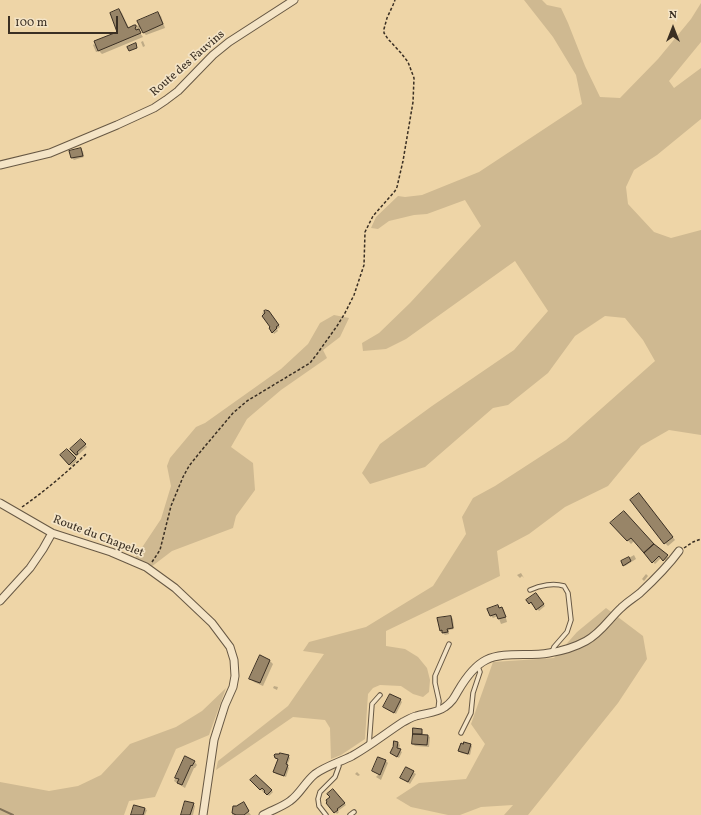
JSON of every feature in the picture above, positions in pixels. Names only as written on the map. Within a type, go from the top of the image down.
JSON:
[{"type":"street","name":"Route des Fauvins","points":[[0,164],[50,153],[90,137],[154,108],[178,91],[213,55],[230,42],[294,0]]},
{"type":"street","name":"Route du Chapelet","points":[[0,503],[52,532],[111,552],[146,567],[175,588],[212,624],[230,647],[234,660],[235,676],[214,740],[203,815]]},
{"type":"street","points":[[0,601],[30,568],[52,532]]},
{"type":"street","points":[[263,815],[289,801],[315,774],[353,756],[414,716],[444,708],[452,701],[477,666],[486,660],[496,657],[552,653],[574,647],[587,641],[670,564],[679,551]]},
{"type":"lane","points":[[530,590],[536,587],[558,584],[564,586],[568,594],[571,620],[567,632],[554,647],[552,653]]},
{"type":"lane","points":[[438,710],[439,701],[435,676],[449,644]]},
{"type":"lane","points":[[461,733],[471,713],[473,693],[480,672],[477,666]]},
{"type":"lane","points":[[369,746],[372,704],[380,695]]},
{"type":"lane","points":[[326,815],[318,806],[318,799],[320,792],[335,777],[339,766],[338,763]]},
{"type":"path","points":[[146,567],[152,562],[160,550],[171,506],[189,466],[201,450],[233,413],[247,401],[310,362],[318,354],[346,313],[354,295],[364,265],[365,232],[373,216],[391,197],[397,187],[403,162],[413,102],[414,78],[408,62],[384,33],[386,18],[395,0]]},
{"type":"path","points":[[15,511],[38,496],[72,468],[86,454]]},
{"type":"path","points":[[679,551],[701,539]]},
{"type":"shaded area","points":[[524,0],[542,0],[547,5],[561,8],[585,66],[600,97],[620,98],[658,59],[691,19],[701,3],[701,42],[669,81],[674,88],[701,68],[701,119],[657,155],[634,170],[626,187],[628,204],[654,232],[671,238],[701,230],[701,435],[669,430],[641,446],[608,486],[565,507],[529,534],[497,551],[500,576],[386,631],[386,646],[405,649],[418,657],[427,668],[430,680],[429,692],[423,697],[413,694],[401,686],[380,685],[373,688],[368,694],[365,739],[341,755],[331,759],[330,728],[325,720],[293,717],[216,770],[218,761],[288,706],[324,654],[303,651],[309,642],[366,627],[433,586],[466,534],[462,517],[473,498],[495,486],[566,440],[655,361],[643,340],[625,318],[605,316],[575,336],[548,373],[508,405],[493,408],[425,467],[370,484],[362,473],[380,444],[432,406],[514,350],[548,311],[515,261],[406,339],[386,349],[363,351],[362,343],[379,333],[410,303],[481,226],[465,200],[427,214],[414,215],[389,221],[378,229],[371,228],[376,217],[398,196],[405,197],[422,195],[479,172],[582,104],[576,75],[553,37]]},
{"type":"shaded area","points":[[334,315],[349,318],[340,337],[323,350],[327,358],[281,390],[247,419],[231,447],[253,463],[255,490],[236,516],[233,528],[172,551],[151,567],[135,558],[161,519],[171,486],[167,466],[170,458],[196,427],[205,423],[281,369],[308,344],[320,323]]},
{"type":"shaded area","points":[[606,608],[643,636],[647,659],[618,703],[528,815],[504,815],[513,805],[481,807],[460,815],[448,815],[411,807],[396,798],[419,783],[466,779],[485,744],[471,724],[493,662],[554,658],[577,632]]},
{"type":"shaded area","points":[[226,688],[209,735],[176,749],[155,797],[129,801],[124,815],[0,815],[0,782],[49,791],[78,786],[101,775],[130,744],[176,727],[202,711]]},
{"type":"building","points":[[119,9],[128,28],[136,25],[136,30],[139,29],[141,33],[98,51],[94,41],[117,32],[110,13]]},
{"type":"building","points":[[158,12],[163,24],[143,33],[137,21]]},
{"type":"building","points":[[136,43],[137,48],[129,51],[127,47]]},
{"type":"building","points":[[81,148],[83,156],[71,158],[69,151]]},
{"type":"building","points":[[266,310],[269,311],[279,325],[272,333],[269,328],[270,327],[262,316]]},
{"type":"building","points":[[81,439],[86,444],[77,452],[78,454],[76,455],[70,449]]},
{"type":"building","points":[[67,449],[76,458],[69,465],[60,455]]},
{"type":"building","points":[[639,493],[673,537],[664,544],[630,500]]},
{"type":"building","points":[[624,511],[654,544],[644,553],[631,538],[627,541],[610,523]]},
{"type":"building","points":[[654,544],[668,555],[663,561],[659,556],[652,563],[644,553]]},
{"type":"building","points":[[629,557],[631,561],[623,566],[621,561]]},
{"type":"building","points":[[536,593],[544,604],[536,610],[531,602],[529,604],[526,600]]},
{"type":"building","points":[[498,605],[499,608],[502,607],[506,617],[498,619],[496,614],[490,616],[487,609]]},
{"type":"building","points":[[451,616],[453,628],[447,629],[448,632],[442,633],[442,630],[440,631],[437,618]]},
{"type":"building","points":[[260,655],[270,660],[260,683],[249,679]]},
{"type":"building","points":[[390,694],[401,699],[394,713],[383,707]]},
{"type":"building","points":[[413,728],[422,729],[422,734],[413,734]]},
{"type":"building","points":[[413,734],[428,735],[427,745],[412,744]]},
{"type":"building","points":[[394,741],[398,742],[397,748],[401,749],[397,757],[390,753]]},
{"type":"building","points":[[464,742],[471,744],[468,754],[458,751],[461,743],[463,744]]},
{"type":"building","points":[[280,753],[289,755],[286,764],[288,765],[284,776],[273,772],[278,759],[275,758],[274,755]]},
{"type":"building","points":[[185,756],[195,761],[192,766],[191,765],[182,785],[177,783],[179,779],[175,778]]},
{"type":"building","points":[[378,757],[386,760],[380,775],[372,771]]},
{"type":"building","points":[[406,767],[414,771],[408,782],[400,778]]},
{"type":"building","points":[[256,775],[272,790],[267,795],[262,788],[260,790],[250,780]]},
{"type":"building","points":[[333,789],[345,803],[334,813],[326,803],[326,800],[330,797],[327,794]]},
{"type":"building","points":[[185,801],[194,803],[190,815],[181,815]]},
{"type":"building","points":[[244,802],[249,811],[244,815],[236,815],[232,813],[233,806]]},
{"type":"building","points":[[134,805],[145,808],[143,815],[131,815]]},
{"type":"waterway","points":[[0,809],[13,815]]}]
